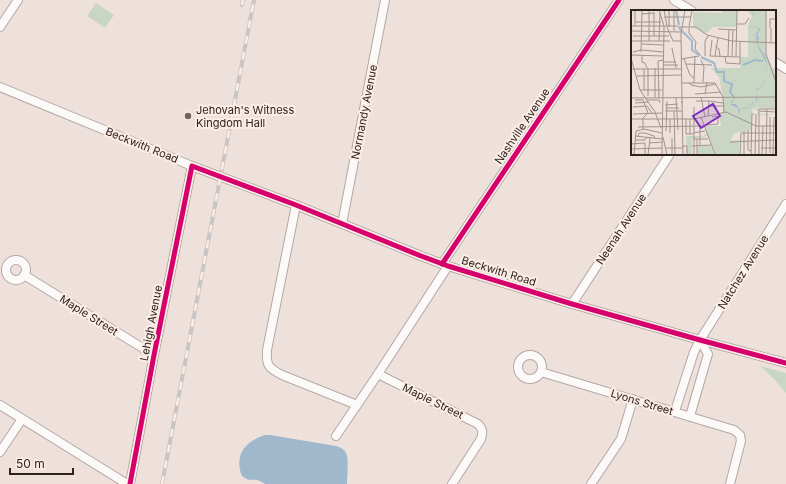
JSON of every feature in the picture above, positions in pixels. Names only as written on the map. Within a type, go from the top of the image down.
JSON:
[{"type":"street","points":[[0,26],[18,0]]},
{"type":"street","name":"Normandy Avenue","points":[[342,224],[385,0]]},
{"type":"street","name":"Nashville Avenue","points":[[336,436],[378,374],[445,265],[554,97],[619,0]]},
{"type":"street","points":[[674,0],[690,10]]},
{"type":"street","points":[[776,63],[786,69]]},
{"type":"street","name":"Beckwith Road","points":[[0,87],[192,166],[296,205],[445,265],[572,304],[700,340],[786,362]]},
{"type":"street","name":"Neenah Avenue","points":[[572,304],[669,155]]},
{"type":"street","name":"Lehigh Avenue","points":[[130,484],[192,166]]},
{"type":"street","name":"Natchez Avenue","points":[[675,412],[694,352],[700,340],[786,204]]},
{"type":"street","points":[[296,205],[267,350],[268,366],[282,375],[357,405]]},
{"type":"street","name":"Maple Street","points":[[24,275],[154,355]]},
{"type":"street","points":[[690,416],[708,354],[700,340]]},
{"type":"street","name":"Lyons Street","points":[[541,372],[734,430],[740,435],[741,441],[730,484]]},
{"type":"street","name":"Maple Street","points":[[378,374],[478,424],[482,428],[483,434],[478,445],[452,484]]},
{"type":"street","points":[[591,484],[621,439],[633,399]]},
{"type":"street","points":[[0,406],[127,484]]},
{"type":"street","points":[[0,452],[22,419]]},
{"type":"green space","points":[[96,3],[114,15],[105,28],[87,16]]},
{"type":"green space","points":[[760,366],[786,373],[786,393],[775,380]]},
{"type":"water","points":[[265,435],[342,448],[347,456],[347,484],[265,484],[257,480],[246,479],[240,470],[239,463],[242,452],[249,443]]},
{"type":"railway","points":[[242,5],[243,0]]},
{"type":"railway","points":[[162,484],[254,0]]},
{"type":"cycle path","points":[[442,264],[619,0]]},
{"type":"cycle path","points":[[130,484],[192,166],[296,205],[448,266],[572,304],[786,363]]},
{"type":"place","name":"Jehovah's Witness Kingdom Hall","points":[[188,116]]}]
